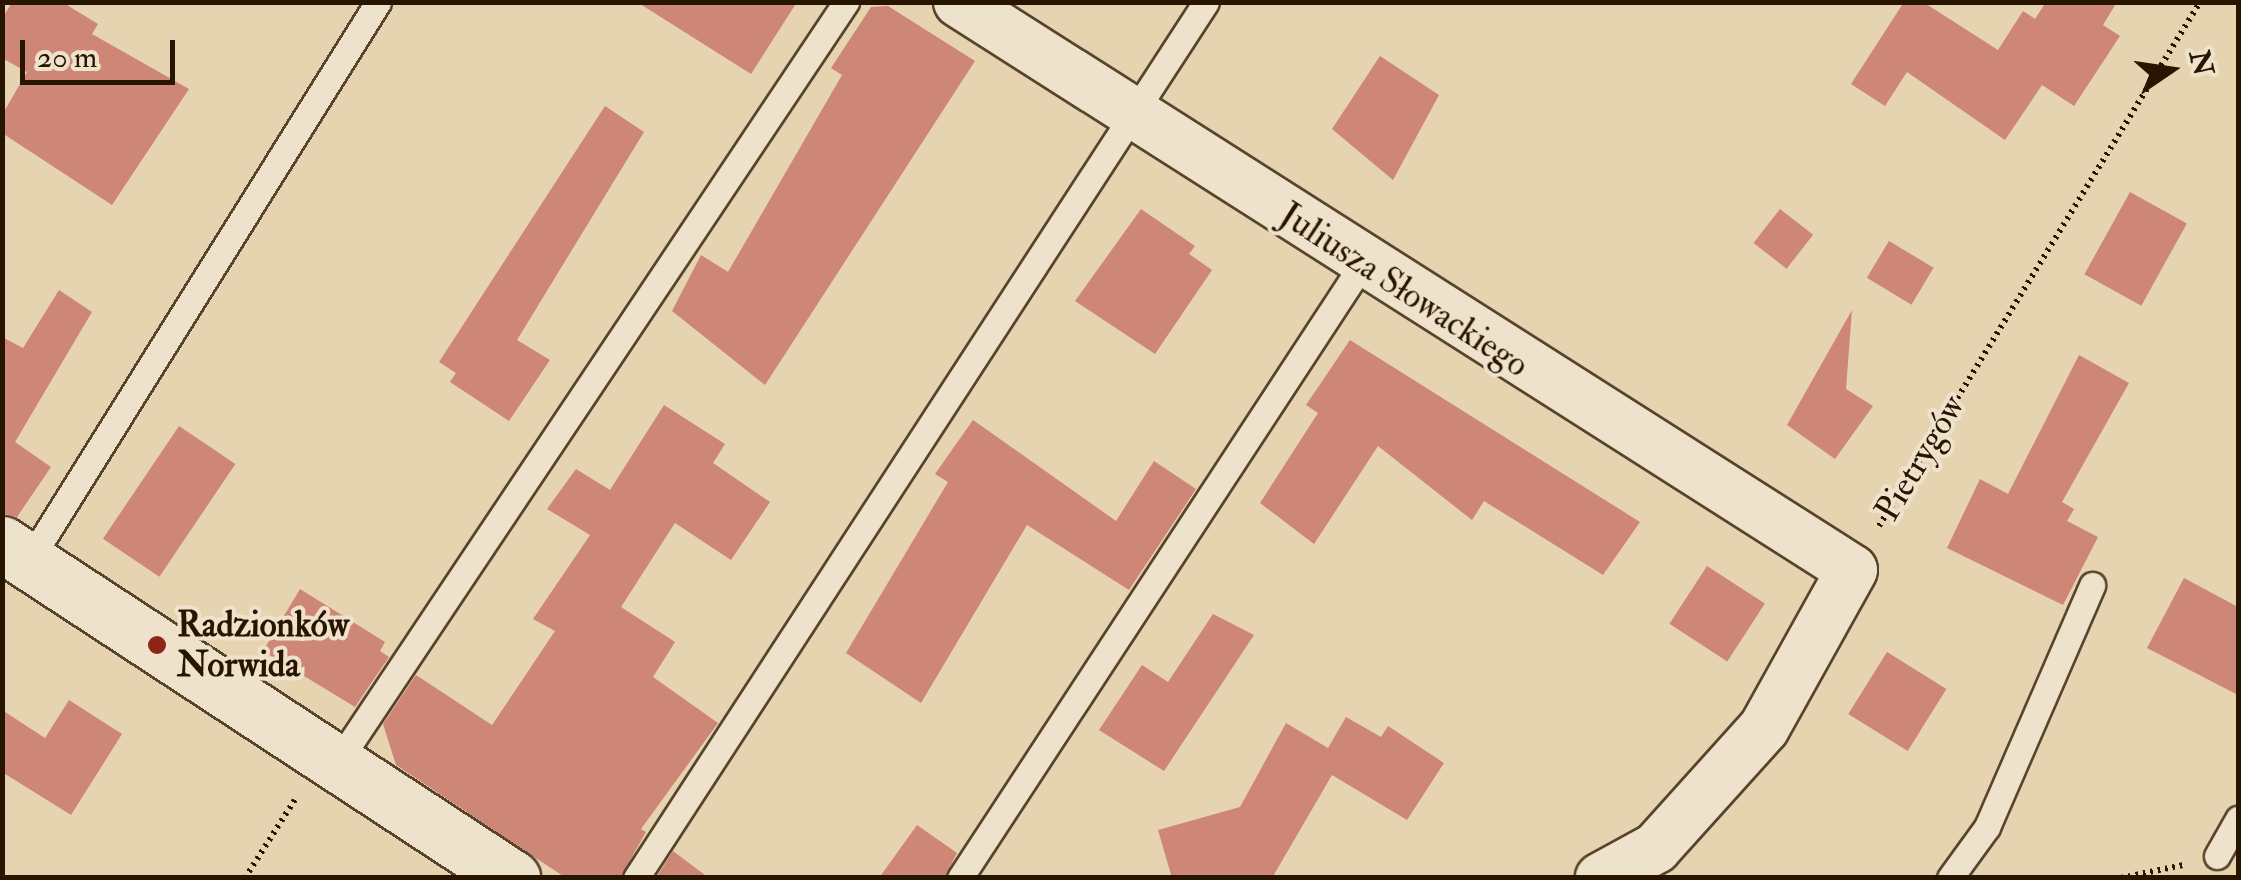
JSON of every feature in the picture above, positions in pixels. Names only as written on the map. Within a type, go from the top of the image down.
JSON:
[{"type":"street","name":"Juliusza Słowackiego","points":[[959,2],[1852,570]]},
{"type":"street","points":[[16,552],[512,878]]},
{"type":"street","points":[[1601,878],[1656,848],[1764,728],[1852,570]]},
{"type":"lane","points":[[16,552],[378,2]]},
{"type":"lane","points":[[330,759],[846,2]]},
{"type":"lane","points":[[636,878],[1206,2]]},
{"type":"lane","points":[[960,878],[1364,263]]},
{"type":"lane","points":[[1950,878],[1987,828],[2092,585]]},
{"type":"lane","points":[[2216,856],[2238,818]]},
{"type":"path","name":"Pietrygów","points":[[1852,570],[2200,2]]},
{"type":"path","points":[[245,878],[330,759]]},
{"type":"path","points":[[2121,878],[2216,856]]},
{"type":"building","points":[[12,2],[62,2],[98,24],[92,34],[189,89],[112,205],[2,133],[2,115],[27,72],[2,58],[2,19]]},
{"type":"building","points":[[637,2],[797,2],[751,74]]},
{"type":"building","points":[[1904,2],[1923,2],[1998,50],[2023,11],[2035,19],[2046,2],[2117,2],[2103,25],[2120,36],[2074,106],[2042,85],[2005,140],[1907,72],[1885,106],[1851,84]]},
{"type":"building","points":[[888,6],[975,61],[765,385],[672,311],[701,255],[728,272],[842,75],[831,68],[871,7]]},
{"type":"building","points":[[1380,56],[1439,95],[1393,180],[1332,129]]},
{"type":"building","points":[[605,106],[644,132],[517,340],[550,360],[509,421],[450,382],[456,373],[439,362]]},
{"type":"building","points":[[2130,192],[2187,224],[2141,306],[2084,274]]},
{"type":"building","points":[[1141,209],[1195,246],[1189,254],[1212,270],[1155,354],[1075,301]]},
{"type":"building","points":[[1780,209],[1813,235],[1787,269],[1754,243]]},
{"type":"building","points":[[1889,241],[1934,268],[1911,305],[1867,278]]},
{"type":"building","points":[[59,290],[92,312],[15,442],[51,467],[17,517],[2,513],[2,337],[23,348]]},
{"type":"building","points":[[1852,310],[1846,389],[1873,406],[1835,459],[1787,425]]},
{"type":"building","points":[[1350,340],[1640,522],[1603,575],[1484,501],[1472,520],[1378,446],[1314,544],[1260,503],[1318,413],[1306,405]]},
{"type":"building","points":[[2079,355],[2129,383],[2062,502],[2074,509],[2067,521],[2098,537],[2063,605],[1947,548],[1980,479],[2008,494]]},
{"type":"building","points":[[664,405],[725,444],[713,463],[770,502],[731,560],[675,523],[621,607],[675,642],[653,677],[718,723],[641,829],[646,832],[620,878],[566,878],[396,765],[383,724],[416,675],[492,725],[555,631],[533,619],[590,535],[547,509],[576,469],[610,490]]},
{"type":"building","points":[[973,420],[1116,521],[1154,461],[1196,489],[1129,590],[1027,525],[921,703],[846,653],[948,482],[935,474]]},
{"type":"building","points":[[179,426],[235,464],[159,577],[103,539]]},
{"type":"building","points":[[1707,566],[1765,604],[1727,661],[1669,624]]},
{"type":"building","points":[[2184,578],[2238,607],[2238,695],[2147,648]]},
{"type":"building","points":[[300,589],[385,642],[380,651],[389,657],[355,707],[263,651]]},
{"type":"building","points":[[1213,614],[1254,635],[1164,771],[1099,730],[1142,665],[1168,682]]},
{"type":"building","points":[[1887,652],[1946,689],[1908,751],[1848,714]]},
{"type":"building","points":[[69,700],[122,734],[71,815],[2,772],[2,710],[45,738]]},
{"type":"building","points":[[1346,717],[1381,737],[1388,726],[1444,763],[1407,820],[1332,775],[1272,878],[1172,878],[1158,830],[1240,807],[1286,723],[1328,748]]},
{"type":"building","points":[[917,825],[957,853],[944,878],[879,878]]},
{"type":"building","points":[[673,851],[709,878],[656,878]]},
{"type":"place","name":"Radzionków Norwida","points":[[157,645]]}]
